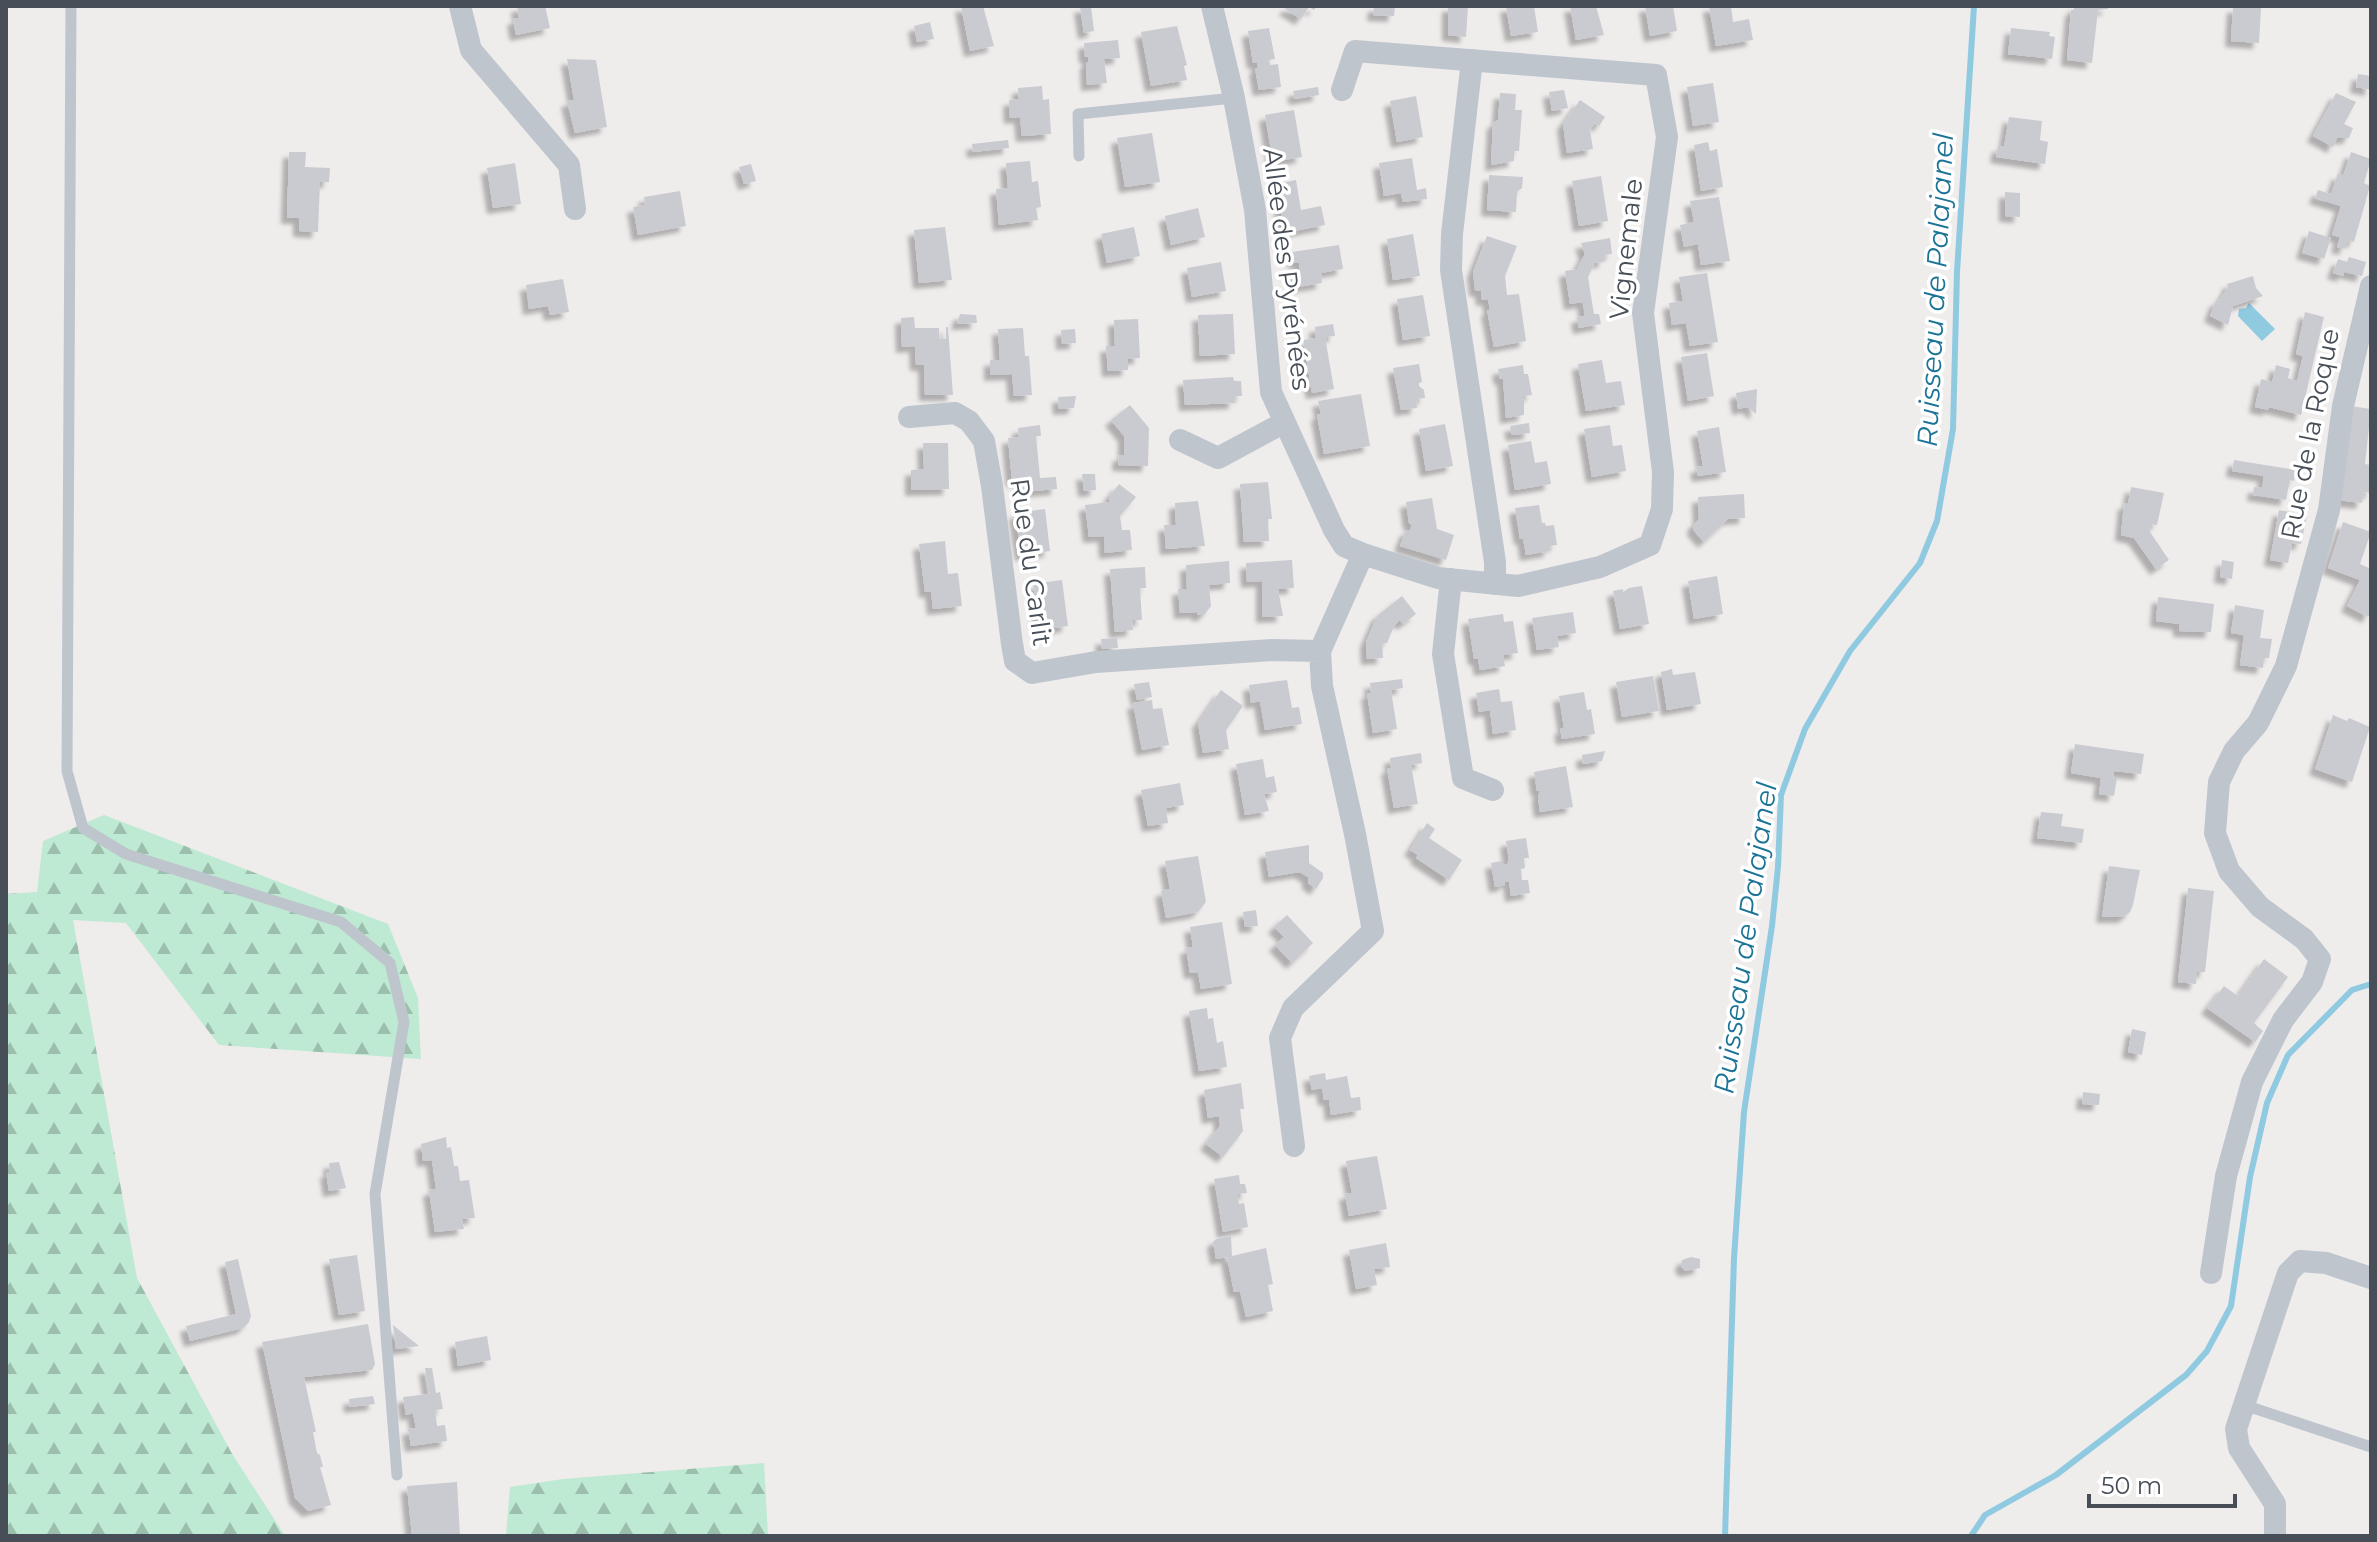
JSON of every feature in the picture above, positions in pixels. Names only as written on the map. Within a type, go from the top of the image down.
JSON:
[{"type":"street","points":[[460,6],[471,50],[569,165],[575,209]]},
{"type":"street","name":"Allée des Pyrénées","points":[[1212,6],[1234,98],[1255,210],[1271,392],[1334,530],[1344,546],[1363,554]]},
{"type":"street","name":"Vignemale","points":[[1342,90],[1355,51],[1656,75],[1667,137],[1643,313],[1663,472],[1662,509],[1650,545],[1600,567],[1518,586],[1438,578],[1363,554]]},
{"type":"street","points":[[1472,60],[1452,234],[1451,270],[1495,562],[1495,584]]},
{"type":"street","name":"Rue de la Roque","points":[[2211,1273],[2226,1176],[2252,1082],[2283,1020],[2312,982],[2320,959],[2304,939],[2260,907],[2229,871],[2215,833],[2219,782],[2234,751],[2258,723],[2286,666],[2329,510],[2343,406],[2365,334],[2371,286]]},
{"type":"street","name":"Rue du Carlit","points":[[909,417],[955,413],[969,421],[984,441],[1015,661],[1032,673],[1096,662],[1272,650],[1320,651]]},
{"type":"street","points":[[1180,440],[1218,458],[1283,423]]},
{"type":"street","points":[[1294,1146],[1280,1038],[1293,1008],[1373,931],[1322,686],[1320,651],[1363,554]]},
{"type":"street","points":[[1451,579],[1443,654],[1463,778],[1493,790]]},
{"type":"street","points":[[2275,1536],[2275,1504],[2239,1448],[2236,1429],[2288,1273],[2300,1261],[2326,1263],[2371,1278]]},
{"type":"lane","points":[[71,6],[67,771],[83,828],[126,854],[341,922],[390,963],[404,1022],[375,1194],[397,1475]]},
{"type":"lane","points":[[1079,156],[1078,114],[1234,98]]},
{"type":"lane","points":[[2244,1405],[2371,1447]]},
{"type":"green space","points":[[104,815],[388,924],[418,998],[421,1059],[219,1045],[126,923],[73,920],[137,1278],[231,1452],[285,1536],[6,1536],[6,894],[37,892],[43,841]]},
{"type":"green space","points":[[764,1463],[768,1536],[506,1536],[510,1487],[563,1479]]},
{"type":"water","points":[[2249,303],[2275,329],[2262,341],[2238,316],[2239,309],[2246,308]]},
{"type":"building","points":[[517,6],[545,6],[550,28],[516,35],[513,19],[519,18]]},
{"type":"building","points":[[961,6],[983,6],[994,46],[970,51]]},
{"type":"building","points":[[1091,6],[1094,31],[1084,33],[1080,7]]},
{"type":"building","points":[[1287,6],[1317,6],[1314,10],[1309,7],[1301,19],[1285,9]]},
{"type":"building","points":[[1374,6],[1395,6],[1394,16],[1373,15]]},
{"type":"building","points":[[1448,6],[1468,6],[1466,37],[1448,35]]},
{"type":"building","points":[[1506,6],[1534,6],[1538,32],[1511,36]]},
{"type":"building","points":[[1570,6],[1596,6],[1604,35],[1576,40]]},
{"type":"building","points":[[1645,6],[1673,6],[1677,31],[1650,36]]},
{"type":"building","points":[[1709,6],[1731,6],[1733,22],[1749,19],[1753,40],[1716,46]]},
{"type":"building","points":[[2074,6],[2108,6],[2108,9],[2098,10],[2092,63],[2067,60],[2071,10]]},
{"type":"building","points":[[2233,7],[2261,8],[2259,43],[2231,41]]},
{"type":"building","points":[[930,22],[934,39],[917,42],[914,26]]},
{"type":"building","points":[[1177,26],[1187,65],[1184,66],[1187,80],[1151,86],[1141,32]]},
{"type":"building","points":[[1269,28],[1275,59],[1269,60],[1270,65],[1278,64],[1281,87],[1259,90],[1255,68],[1258,68],[1257,62],[1253,63],[1248,31]]},
{"type":"building","points":[[2011,28],[2050,32],[2049,36],[2055,37],[2052,59],[2008,54]]},
{"type":"building","points":[[1118,40],[1120,58],[1104,59],[1107,83],[1087,85],[1086,62],[1089,62],[1085,57],[1084,43]]},
{"type":"building","points":[[567,59],[596,60],[607,127],[575,133],[567,101],[574,100]]},
{"type":"building","points":[[2358,74],[2371,76],[2371,90],[2356,87]]},
{"type":"building","points":[[1713,83],[1719,122],[1693,126],[1687,87]]},
{"type":"building","points":[[1042,86],[1043,100],[1049,99],[1051,134],[1022,136],[1020,117],[1010,118],[1009,100],[1019,99],[1018,88]]},
{"type":"building","points":[[1318,87],[1319,95],[1295,99],[1293,91]]},
{"type":"building","points":[[1564,90],[1568,108],[1552,111],[1549,92]]},
{"type":"building","points":[[1500,93],[1516,94],[1515,110],[1522,110],[1519,151],[1514,151],[1514,161],[1491,165],[1493,123],[1498,120]]},
{"type":"building","points":[[2336,93],[2356,102],[2344,124],[2353,128],[2349,138],[2337,138],[2333,147],[2313,136]]},
{"type":"building","points":[[1416,96],[1423,137],[1397,142],[1390,101]]},
{"type":"building","points":[[1580,100],[1605,117],[1599,126],[1595,123],[1590,130],[1593,149],[1567,153],[1563,124]]},
{"type":"building","points":[[1294,110],[1302,157],[1273,162],[1265,115]]},
{"type":"building","points":[[2009,117],[2042,121],[2040,140],[2048,142],[2045,164],[1996,157],[1998,146],[2004,147]]},
{"type":"building","points":[[1152,133],[1160,182],[1125,187],[1117,138]]},
{"type":"building","points":[[1008,140],[1009,148],[973,152],[972,144]]},
{"type":"building","points":[[1708,142],[1710,151],[1717,149],[1723,187],[1701,191],[1694,145]]},
{"type":"building","points":[[289,152],[306,152],[305,167],[330,168],[329,182],[320,182],[318,232],[299,231],[299,218],[287,218]]},
{"type":"building","points":[[2351,152],[2371,159],[2364,183],[2370,186],[2354,242],[2348,240],[2345,249],[2337,247],[2340,237],[2332,235],[2341,206],[2315,198],[2318,190],[2331,194],[2338,173],[2343,176]]},
{"type":"building","points":[[1412,158],[1417,190],[1426,188],[1427,199],[1403,202],[1401,193],[1384,196],[1379,163]]},
{"type":"building","points":[[1030,161],[1032,182],[1038,181],[1041,207],[1036,208],[1038,220],[999,225],[996,189],[1008,188],[1006,163]]},
{"type":"building","points":[[515,163],[521,204],[493,208],[487,168]]},
{"type":"building","points":[[751,164],[756,181],[744,184],[739,167]]},
{"type":"building","points":[[1489,175],[1523,177],[1522,188],[1517,192],[1516,212],[1487,210]]},
{"type":"building","points":[[1601,176],[1608,221],[1579,226],[1572,181]]},
{"type":"building","points":[[1296,180],[1301,210],[1321,206],[1325,225],[1285,233],[1276,184]]},
{"type":"building","points":[[680,191],[686,226],[638,235],[633,207],[645,205],[644,197]]},
{"type":"building","points":[[2005,192],[2020,193],[2020,217],[2005,216]]},
{"type":"building","points":[[1719,197],[1730,261],[1701,265],[1698,244],[1684,247],[1680,225],[1694,222],[1690,201]]},
{"type":"building","points":[[1198,208],[1205,237],[1171,245],[1165,216]]},
{"type":"building","points":[[945,227],[952,280],[919,283],[914,230]]},
{"type":"building","points":[[1134,227],[1140,256],[1107,263],[1101,234]]},
{"type":"building","points":[[2309,231],[2331,238],[2324,259],[2302,253]]},
{"type":"building","points":[[1413,234],[1420,276],[1393,280],[1387,239]]},
{"type":"building","points":[[1487,236],[1517,246],[1505,276],[1507,295],[1519,294],[1526,341],[1494,347],[1488,299],[1482,300],[1481,291],[1475,290],[1473,272]]},
{"type":"building","points":[[1610,238],[1612,254],[1604,255],[1605,261],[1595,263],[1588,277],[1594,314],[1599,314],[1601,324],[1579,328],[1577,317],[1585,316],[1583,302],[1570,304],[1565,271],[1577,269],[1585,254],[1581,243]]},
{"type":"building","points":[[1339,245],[1343,269],[1321,273],[1322,283],[1298,287],[1296,271],[1300,271],[1299,262],[1294,263],[1292,252]]},
{"type":"building","points":[[2349,257],[2366,262],[2362,276],[2333,273],[2338,259],[2347,262]]},
{"type":"building","points":[[1221,262],[1226,291],[1192,297],[1187,268]]},
{"type":"building","points":[[1707,273],[1718,342],[1690,346],[1686,323],[1672,325],[1669,303],[1683,301],[1679,277]]},
{"type":"building","points":[[2253,276],[2256,288],[2263,296],[2233,306],[2228,325],[2210,316],[2227,284]]},
{"type":"building","points":[[563,279],[569,312],[550,315],[548,306],[529,309],[526,285]]},
{"type":"building","points":[[1423,295],[1430,336],[1403,340],[1397,299]]},
{"type":"building","points":[[2305,312],[2324,317],[2301,415],[2255,407],[2261,379],[2272,382],[2276,365],[2290,369],[2288,378],[2297,381],[2303,356],[2296,354]]},
{"type":"building","points":[[960,314],[976,315],[977,323],[957,324]]},
{"type":"building","points":[[1233,314],[1235,354],[1200,356],[1198,315]]},
{"type":"building","points":[[914,317],[915,328],[939,328],[939,339],[946,339],[948,327],[953,395],[925,395],[924,365],[916,365],[915,346],[902,347],[901,318]]},
{"type":"building","points":[[1138,319],[1140,358],[1128,359],[1128,370],[1108,371],[1106,346],[1115,346],[1114,320]]},
{"type":"building","points":[[1333,324],[1335,336],[1325,337],[1334,389],[1312,393],[1303,340],[1316,338],[1315,327]]},
{"type":"building","points":[[1023,328],[1032,395],[1014,396],[1012,374],[990,375],[990,360],[1000,360],[998,329]]},
{"type":"building","points":[[1075,329],[1076,343],[1062,344],[1061,330]]},
{"type":"building","points":[[1707,353],[1714,396],[1688,401],[1681,357]]},
{"type":"building","points":[[1602,360],[1606,383],[1621,381],[1625,405],[1586,411],[1578,364]]},
{"type":"building","points":[[1419,364],[1422,382],[1419,386],[1424,390],[1425,398],[1416,399],[1417,408],[1401,410],[1393,368]]},
{"type":"building","points":[[1523,365],[1532,395],[1524,396],[1524,415],[1506,418],[1503,379],[1500,379],[1498,369]]},
{"type":"building","points":[[1233,377],[1234,381],[1241,381],[1242,396],[1234,396],[1235,403],[1185,405],[1183,380]]},
{"type":"building","points":[[1757,389],[1756,414],[1748,407],[1738,409],[1736,393]]},
{"type":"building","points":[[1361,394],[1370,446],[1324,454],[1317,414],[1321,414],[1318,401]]},
{"type":"building","points":[[1076,396],[1074,408],[1059,409],[1058,397]]},
{"type":"building","points":[[1130,405],[1149,428],[1148,466],[1118,465],[1119,455],[1124,455],[1124,436],[1111,420]]},
{"type":"building","points":[[2350,406],[2371,409],[2365,464],[2371,465],[2371,493],[2364,492],[2362,503],[2337,500]]},
{"type":"building","points":[[1529,423],[1530,433],[1512,435],[1510,426]]},
{"type":"building","points":[[1445,424],[1453,466],[1426,471],[1419,429]]},
{"type":"building","points":[[1040,425],[1041,436],[1036,436],[1040,478],[1056,477],[1057,489],[1022,492],[1021,480],[1012,481],[1008,438],[1019,437],[1018,428]]},
{"type":"building","points":[[1610,425],[1613,446],[1622,445],[1626,471],[1592,477],[1584,429]]},
{"type":"building","points":[[1719,427],[1726,472],[1698,476],[1696,467],[1703,466],[1697,431]]},
{"type":"building","points":[[1531,441],[1535,463],[1547,461],[1551,484],[1515,490],[1508,445]]},
{"type":"building","points":[[923,443],[948,443],[949,489],[911,490],[911,470],[924,469]]},
{"type":"building","points":[[2234,460],[2296,470],[2294,481],[2290,480],[2286,500],[2253,495],[2254,487],[2262,488],[2264,476],[2232,471]]},
{"type":"building","points":[[1082,474],[1095,474],[1096,490],[1084,491]]},
{"type":"building","points":[[1268,482],[1272,519],[1268,519],[1269,541],[1244,542],[1240,484]]},
{"type":"building","points":[[1119,484],[1136,497],[1120,516],[1122,530],[1130,530],[1132,550],[1105,553],[1104,536],[1089,537],[1085,505],[1109,502],[1109,497]]},
{"type":"building","points":[[2131,487],[2164,493],[2157,525],[2151,524],[2150,532],[2169,560],[2156,569],[2134,538],[2121,535],[2124,503],[2128,504]]},
{"type":"building","points":[[1744,494],[1745,518],[1728,519],[1704,542],[1694,531],[1693,525],[1699,519],[1698,497]]},
{"type":"building","points":[[1432,498],[1437,529],[1454,535],[1446,560],[1400,546],[1406,530],[1410,530],[1412,525],[1406,502]]},
{"type":"building","points":[[1198,501],[1205,546],[1166,549],[1164,525],[1176,525],[1175,503]]},
{"type":"building","points":[[1539,505],[1542,523],[1554,525],[1557,545],[1549,546],[1550,551],[1526,555],[1515,508]]},
{"type":"building","points":[[1045,509],[1050,551],[1021,555],[1015,513]]},
{"type":"building","points":[[2279,510],[2307,515],[2301,544],[2292,543],[2288,563],[2270,560]]},
{"type":"building","points":[[2343,522],[2371,532],[2360,564],[2371,569],[2371,611],[2368,617],[2347,606],[2360,580],[2328,568]]},
{"type":"building","points":[[945,541],[948,574],[958,573],[962,606],[933,609],[931,591],[925,592],[919,544]]},
{"type":"building","points":[[1292,560],[1294,588],[1278,589],[1283,616],[1262,617],[1262,581],[1247,582],[1246,563]]},
{"type":"building","points":[[2222,560],[2234,562],[2232,579],[2220,577]]},
{"type":"building","points":[[1229,561],[1230,583],[1209,585],[1211,606],[1204,615],[1197,615],[1197,612],[1180,613],[1178,589],[1187,589],[1186,565]]},
{"type":"building","points":[[1145,567],[1146,588],[1140,588],[1142,620],[1132,620],[1133,630],[1115,632],[1110,569]]},
{"type":"building","points":[[1717,576],[1723,614],[1694,619],[1688,581]]},
{"type":"building","points":[[1062,580],[1068,626],[1040,630],[1033,584]]},
{"type":"building","points":[[1642,586],[1649,624],[1620,629],[1613,591],[1623,589],[1623,592]]},
{"type":"building","points":[[1402,596],[1416,614],[1403,624],[1400,620],[1394,626],[1387,643],[1382,643],[1383,658],[1367,659],[1366,642],[1377,616]]},
{"type":"building","points":[[2158,597],[2214,604],[2211,632],[2179,631],[2179,624],[2156,621]]},
{"type":"building","points":[[2235,605],[2264,610],[2260,638],[2272,639],[2269,658],[2264,658],[2263,668],[2240,665],[2244,635],[2231,633]]},
{"type":"building","points":[[1573,612],[1576,633],[1557,636],[1559,647],[1537,650],[1532,618]]},
{"type":"building","points":[[1503,614],[1504,622],[1513,621],[1518,653],[1503,655],[1505,666],[1480,670],[1478,659],[1474,659],[1468,619]]},
{"type":"building","points":[[1117,638],[1118,648],[1102,649],[1101,639]]},
{"type":"building","points":[[1672,669],[1673,675],[1695,672],[1701,704],[1667,710],[1661,672]]},
{"type":"building","points":[[1653,676],[1659,711],[1622,717],[1616,682]]},
{"type":"building","points":[[1402,679],[1403,688],[1391,690],[1397,729],[1373,733],[1367,693],[1371,693],[1370,683]]},
{"type":"building","points":[[1287,680],[1292,708],[1299,707],[1302,724],[1265,730],[1260,701],[1251,703],[1249,685]]},
{"type":"building","points":[[1149,682],[1152,697],[1137,700],[1134,684]]},
{"type":"building","points":[[1499,689],[1501,702],[1512,701],[1516,730],[1493,734],[1490,710],[1479,712],[1476,693]]},
{"type":"building","points":[[1221,690],[1243,706],[1226,730],[1229,749],[1203,753],[1198,723]]},
{"type":"building","points":[[1584,692],[1587,710],[1591,709],[1595,734],[1562,739],[1560,729],[1564,728],[1559,696]]},
{"type":"building","points":[[1152,700],[1153,709],[1162,708],[1169,745],[1142,750],[1133,703]]},
{"type":"building","points":[[2333,715],[2370,727],[2352,782],[2315,769]]},
{"type":"building","points":[[2075,744],[2144,754],[2141,774],[2114,771],[2113,778],[2117,778],[2114,796],[2099,794],[2101,778],[2071,773]]},
{"type":"building","points":[[1605,751],[1602,761],[1583,764],[1582,755]]},
{"type":"building","points":[[1421,753],[1422,763],[1411,765],[1418,804],[1394,808],[1387,768],[1391,768],[1390,758]]},
{"type":"building","points":[[1263,759],[1266,778],[1274,776],[1277,792],[1264,794],[1269,811],[1245,815],[1236,764]]},
{"type":"building","points":[[1566,766],[1573,807],[1540,812],[1540,790],[1537,791],[1534,772]]},
{"type":"building","points":[[1180,783],[1184,805],[1166,808],[1168,823],[1148,826],[1141,790]]},
{"type":"building","points":[[2041,812],[2063,814],[2061,826],[2084,829],[2082,843],[2037,838]]},
{"type":"building","points":[[1427,823],[1435,829],[1429,838],[1462,860],[1449,880],[1416,858],[1418,855],[1410,850]]},
{"type":"building","points":[[1526,838],[1529,858],[1524,858],[1525,868],[1521,869],[1522,880],[1528,880],[1530,893],[1511,896],[1509,881],[1495,887],[1491,863],[1502,861],[1502,864],[1507,864],[1506,841]]},
{"type":"building","points":[[1309,845],[1309,863],[1323,873],[1316,889],[1300,872],[1269,877],[1265,852]]},
{"type":"building","points":[[1198,856],[1206,902],[1198,912],[1166,918],[1161,891],[1170,889],[1165,861]]},
{"type":"building","points":[[2109,866],[2140,870],[2133,905],[2124,917],[2102,917]]},
{"type":"building","points":[[2188,888],[2214,891],[2205,972],[2197,972],[2196,984],[2178,982]]},
{"type":"building","points":[[1256,910],[1258,926],[1245,927],[1243,912]]},
{"type":"building","points":[[1287,915],[1313,943],[1292,963],[1275,945],[1284,937],[1274,927]]},
{"type":"building","points":[[1222,922],[1232,984],[1201,989],[1198,972],[1190,973],[1186,948],[1193,947],[1190,927]]},
{"type":"building","points":[[2264,959],[2288,977],[2254,1023],[2263,1031],[2255,1042],[2207,1008],[2224,986],[2238,996]]},
{"type":"building","points":[[1207,1008],[1208,1019],[1213,1018],[1217,1043],[1223,1041],[1227,1067],[1199,1071],[1189,1011]]},
{"type":"building","points":[[2132,1029],[2146,1032],[2142,1055],[2128,1052]]},
{"type":"building","points":[[1325,1073],[1326,1080],[1347,1076],[1351,1098],[1360,1097],[1361,1110],[1331,1115],[1329,1099],[1324,1100],[1322,1088],[1312,1090],[1309,1076]]},
{"type":"building","points":[[1241,1083],[1243,1131],[1223,1157],[1206,1144],[1220,1126],[1219,1116],[1208,1118],[1204,1090]]},
{"type":"building","points":[[2083,1092],[2100,1094],[2099,1105],[2082,1104]]},
{"type":"building","points":[[446,1137],[454,1166],[458,1166],[460,1181],[469,1180],[475,1218],[462,1219],[464,1229],[435,1232],[429,1190],[436,1189],[432,1160],[423,1161],[421,1144]]},
{"type":"building","points":[[1377,1156],[1387,1209],[1349,1216],[1345,1194],[1352,1193],[1346,1161]]},
{"type":"building","points":[[339,1162],[346,1188],[329,1191],[326,1172],[330,1172],[329,1163]]},
{"type":"building","points":[[1239,1175],[1240,1184],[1245,1184],[1247,1193],[1237,1194],[1239,1204],[1244,1203],[1248,1227],[1223,1232],[1214,1179]]},
{"type":"building","points":[[1231,1236],[1232,1256],[1266,1248],[1273,1284],[1268,1285],[1273,1311],[1246,1317],[1240,1291],[1234,1292],[1227,1257],[1216,1259],[1213,1242]]},
{"type":"building","points":[[1386,1243],[1390,1267],[1374,1269],[1377,1285],[1356,1289],[1349,1250]]},
{"type":"building","points":[[357,1255],[365,1311],[339,1315],[329,1259]]},
{"type":"building","points":[[1691,1257],[1700,1259],[1700,1268],[1685,1271],[1681,1266],[1682,1260]]},
{"type":"building","points":[[238,1259],[251,1316],[249,1322],[243,1328],[190,1341],[186,1326],[236,1314],[225,1262]]},
{"type":"building","points":[[368,1324],[375,1364],[372,1370],[304,1377],[316,1432],[313,1432],[317,1453],[331,1505],[308,1511],[295,1498],[262,1342]]},
{"type":"building","points":[[393,1325],[419,1346],[396,1349]]},
{"type":"building","points":[[487,1336],[491,1360],[458,1366],[455,1342]]},
{"type":"building","points":[[425,1368],[432,1368],[436,1393],[440,1392],[443,1409],[435,1410],[437,1426],[445,1425],[447,1441],[411,1446],[408,1429],[416,1428],[413,1413],[406,1415],[403,1397],[429,1394]]},
{"type":"building","points":[[373,1396],[375,1404],[350,1407],[349,1399]]},
{"type":"building","points":[[457,1482],[460,1536],[412,1536],[407,1486]]},
{"type":"waterway","name":"Ruisseau de Palajanel","points":[[1725,1536],[1734,1258],[1744,1112],[1772,926],[1781,795],[1805,729],[1850,651],[1920,563],[1937,521],[1953,429],[1957,272],[1974,6]]},
{"type":"waterway","points":[[1971,1536],[1985,1515],[2056,1475],[2186,1375],[2207,1351],[2231,1306],[2250,1177],[2267,1103],[2288,1055],[2352,990],[2371,984]]}]
